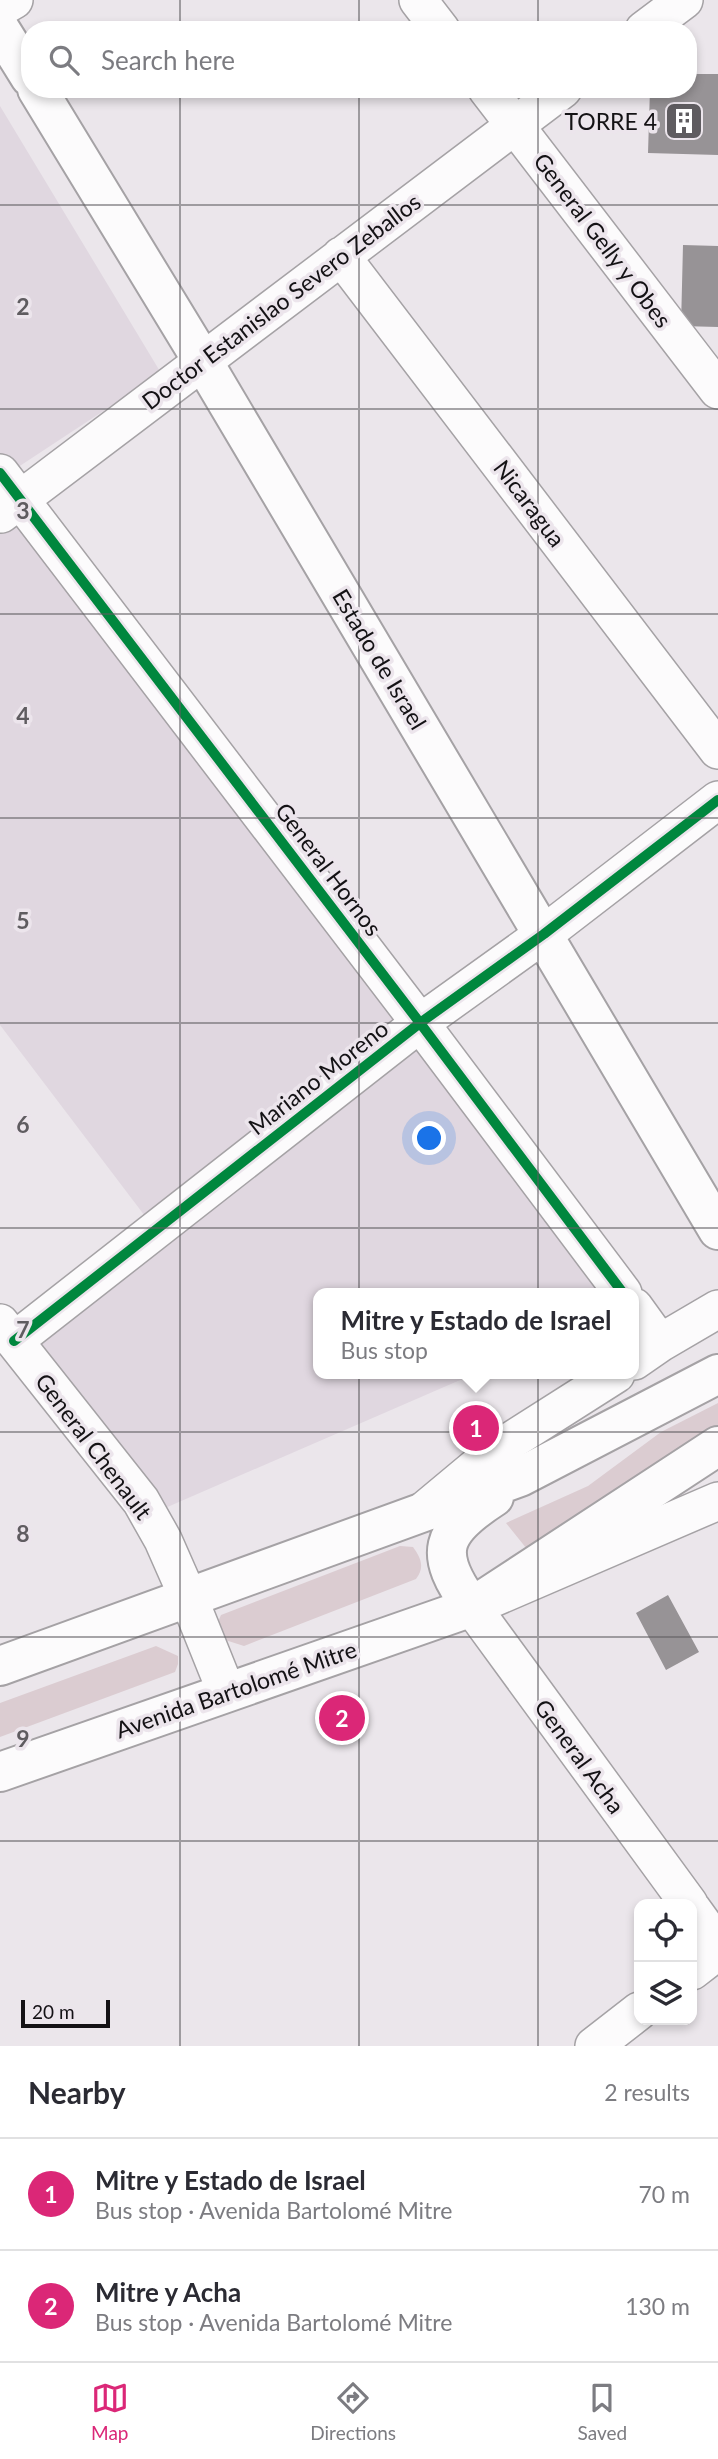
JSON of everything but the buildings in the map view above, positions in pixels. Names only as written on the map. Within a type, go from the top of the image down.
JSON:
[{"type":"main road","points":[[0,29],[21,63]]},
{"type":"main road","name":"Estado de Israel","points":[[42,98],[202,360],[718,1230]]},
{"type":"main road","points":[[0,1667],[520,1477],[718,1374]]},
{"type":"main road","name":"Avenida Bartolomé Mitre","points":[[0,1772],[472,1607],[718,1446]]},
{"type":"main road","points":[[472,1607],[451,1570],[446,1554],[449,1538],[468,1514],[520,1477]]},
{"type":"street","points":[[0,8],[13,0]]},
{"type":"street","points":[[418,0],[434,21]]},
{"type":"street","points":[[656,21],[684,0]]},
{"type":"street","name":"General Gelly y Obes","points":[[494,98],[718,390]]},
{"type":"street","name":"Doctor Estanislao Severo Zeballos","points":[[7,496],[202,360],[551,98]]},
{"type":"street","name":"Nicaragua","points":[[341,256],[718,750]]},
{"type":"street","name":"General Hornos","points":[[7,496],[420,1023],[619,1288]]},
{"type":"street","name":"Mariano Moreno","points":[[7,1332],[420,1023],[544,934],[718,800]]},
{"type":"street","points":[[639,1324],[647,1352],[718,1310]]},
{"type":"street","name":"General Chenault","points":[[7,1332],[141,1501],[163,1541],[189,1599],[226,1691]]},
{"type":"street","points":[[423,1512],[498,1449],[607,1379]]},
{"type":"street","name":"Avenida Bartolomé Mitre","points":[[472,1607],[718,1501]]},
{"type":"street","name":"General Acha","points":[[472,1607],[684,1899]]},
{"type":"street","points":[[697,1916],[718,1945]]},
{"type":"street","points":[[697,1967],[718,1951]]},
{"type":"street","points":[[594,2046],[634,2015]]},
{"type":"shaded area","points":[[0,106],[161,373],[0,479]]},
{"type":"shaded area","points":[[0,505],[613,1288],[313,1288],[313,1379],[462,1379],[149,1515],[24,1346],[154,1228],[0,1025]]},
{"type":"shaded area","points":[[718,1403],[718,1431],[535,1559],[506,1523],[588,1486],[661,1432]]},
{"type":"shaded area","points":[[400,1546],[413,1547],[418,1555],[421,1567],[416,1579],[244,1646],[219,1638],[216,1626],[221,1615]]},
{"type":"shaded area","points":[[156,1646],[178,1656],[175,1672],[0,1737],[0,1703]]},
{"type":"cycle path","points":[[0,473],[619,1288]]},
{"type":"cycle path","points":[[14,1341],[420,1023],[544,934],[718,800]]},
{"type":"place","name":"TORRE 4","points":[[684,121]]},
{"type":"place","name":"Mitre y Estado de Israel","points":[[476,1428]]},
{"type":"place","name":"Mitre y Acha","points":[[342,1718]]}]
